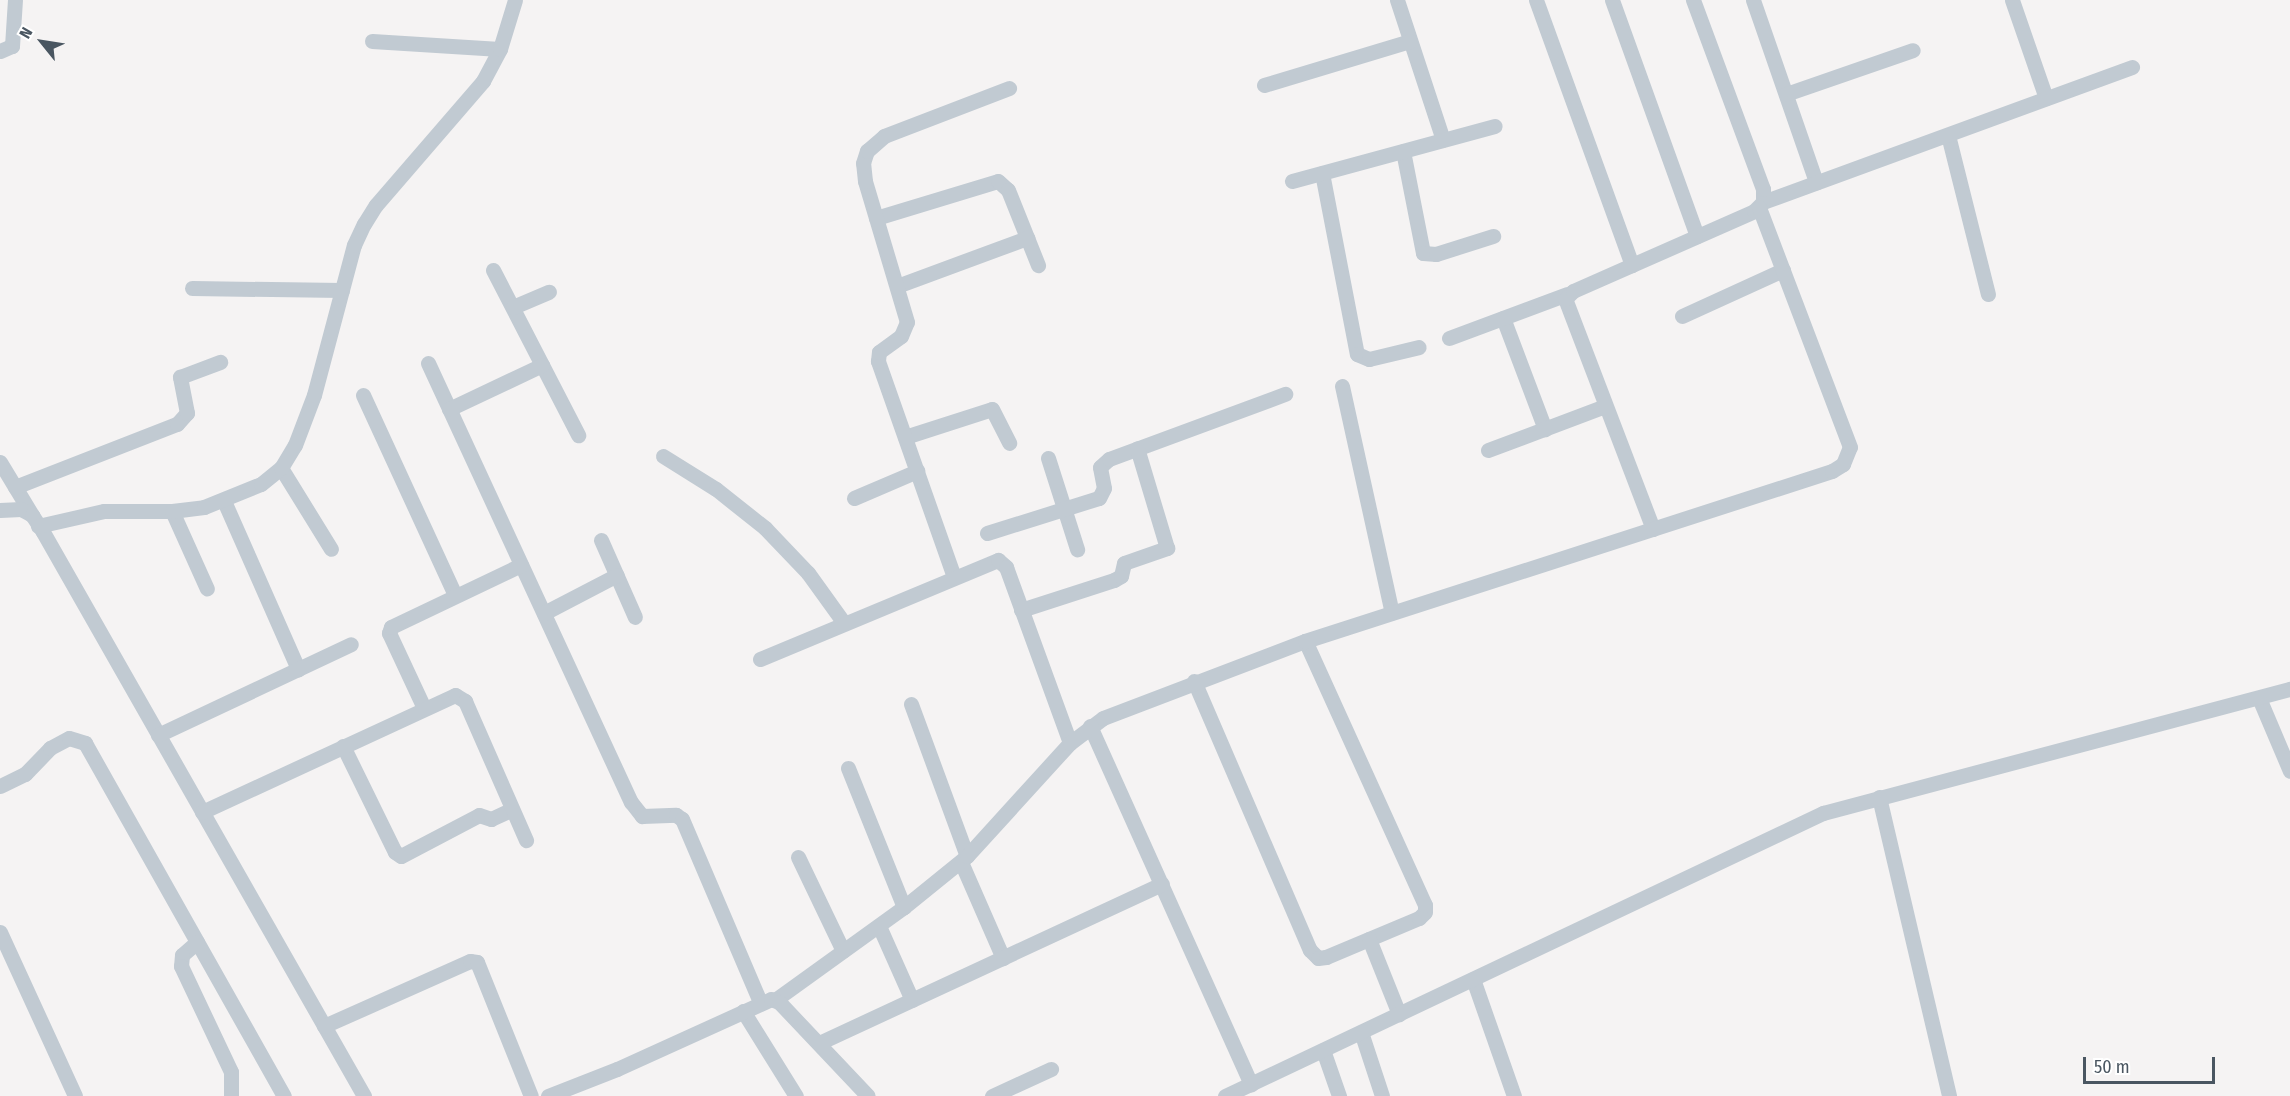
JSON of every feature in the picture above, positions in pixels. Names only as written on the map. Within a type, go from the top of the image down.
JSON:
[{"type":"street","points":[[0,51],[12,46],[15,0]]},
{"type":"street","points":[[0,510],[21,509],[35,521],[104,511],[172,511],[224,501],[261,484],[281,468],[295,445],[314,395],[354,245],[376,205],[483,81],[500,49],[514,0]]},
{"type":"street","points":[[1397,0],[1443,140]]},
{"type":"street","points":[[1536,0],[1632,265]]},
{"type":"street","points":[[1612,0],[1697,236]]},
{"type":"street","points":[[548,1096],[617,1069],[768,1001],[843,951],[904,907],[964,859],[1070,743],[1090,726],[1194,681],[1305,641],[1832,471],[1849,456],[1846,435],[1783,270],[1761,205],[1756,168],[1694,0]]},
{"type":"street","points":[[2012,0],[2046,98]]},
{"type":"street","points":[[1756,1],[1816,182]]},
{"type":"street","points":[[372,41],[500,49]]},
{"type":"street","points":[[1264,85],[1410,41]]},
{"type":"street","points":[[1786,94],[1913,50]]},
{"type":"street","points":[[1449,339],[1567,294],[1816,182],[2132,67]]},
{"type":"street","points":[[954,577],[878,361],[885,345],[905,330],[907,322],[876,218],[863,163],[874,141],[1009,88]]},
{"type":"street","points":[[1292,181],[1495,126]]},
{"type":"street","points":[[1948,135],[1988,294]]},
{"type":"street","points":[[1403,151],[1423,253],[1436,254],[1493,236]]},
{"type":"street","points":[[1322,173],[1357,354],[1369,358],[1419,347]]},
{"type":"street","points":[[876,218],[998,181],[1008,190],[1038,265]]},
{"type":"street","points":[[897,286],[1027,238]]},
{"type":"street","points":[[493,270],[578,435]]},
{"type":"street","points":[[1682,316],[1783,270]]},
{"type":"street","points":[[192,288],[342,290]]},
{"type":"street","points":[[513,307],[549,292]]},
{"type":"street","points":[[1567,294],[1565,305],[1653,529]]},
{"type":"street","points":[[1503,318],[1545,429]]},
{"type":"street","points":[[15,486],[177,424],[187,413],[180,377],[220,362]]},
{"type":"street","points":[[428,363],[637,810],[648,818],[667,815],[682,819],[768,1001],[819,1043],[868,1096]]},
{"type":"street","points":[[449,409],[542,364]]},
{"type":"street","points":[[1342,386],[1392,613]]},
{"type":"street","points":[[987,533],[1099,498],[1103,494],[1100,468],[1103,462],[1285,394]]},
{"type":"street","points":[[363,395],[455,595]]},
{"type":"street","points":[[1488,450],[1605,406]]},
{"type":"street","points":[[905,437],[992,409],[1009,443]]},
{"type":"street","points":[[1021,610],[1114,580],[1121,576],[1124,563],[1167,548],[1137,448]]},
{"type":"street","points":[[663,456],[716,489],[765,528],[808,573],[844,623]]},
{"type":"street","points":[[1048,458],[1077,549]]},
{"type":"street","points":[[0,462],[364,1096]]},
{"type":"street","points":[[281,468],[331,549]]},
{"type":"street","points":[[854,498],[917,471]]},
{"type":"street","points":[[224,501],[298,669]]},
{"type":"street","points":[[172,511],[207,589]]},
{"type":"street","points":[[601,540],[635,617]]},
{"type":"street","points":[[760,659],[993,560],[1003,562],[1070,743]]},
{"type":"street","points":[[424,708],[389,633],[396,621],[521,565]]},
{"type":"street","points":[[544,613],[617,575]]},
{"type":"street","points":[[1194,681],[1313,955],[1326,957],[1419,918],[1425,912],[1425,904],[1305,641]]},
{"type":"street","points":[[158,735],[351,644]]},
{"type":"street","points":[[1226,1096],[1823,813],[2290,689]]},
{"type":"street","points":[[202,812],[455,695],[461,696],[526,840]]},
{"type":"street","points":[[2259,698],[2290,771]]},
{"type":"street","points":[[911,704],[964,859],[1003,958]]},
{"type":"street","points":[[1090,726],[1251,1084]]},
{"type":"street","points":[[0,786],[25,774],[50,748],[69,738],[86,743],[284,1096]]},
{"type":"street","points":[[344,746],[395,852],[401,856],[479,815],[491,819],[512,809]]},
{"type":"street","points":[[848,768],[904,907]]},
{"type":"street","points":[[1879,797],[1948,1096]]},
{"type":"street","points":[[798,857],[843,951]]},
{"type":"street","points":[[819,1043],[1162,885]]},
{"type":"street","points":[[879,926],[912,1000]]},
{"type":"street","points":[[0,932],[75,1096]]},
{"type":"street","points":[[1369,939],[1400,1014]]},
{"type":"street","points":[[197,942],[182,955],[181,966],[231,1072],[231,1096]]},
{"type":"street","points":[[324,1026],[470,961],[477,962],[531,1096]]},
{"type":"street","points":[[1473,979],[1514,1096]]},
{"type":"street","points":[[743,1011],[796,1096]]},
{"type":"street","points":[[1361,1032],[1382,1096]]},
{"type":"street","points":[[1323,1050],[1339,1096]]},
{"type":"street","points":[[992,1096],[1051,1069]]}]
